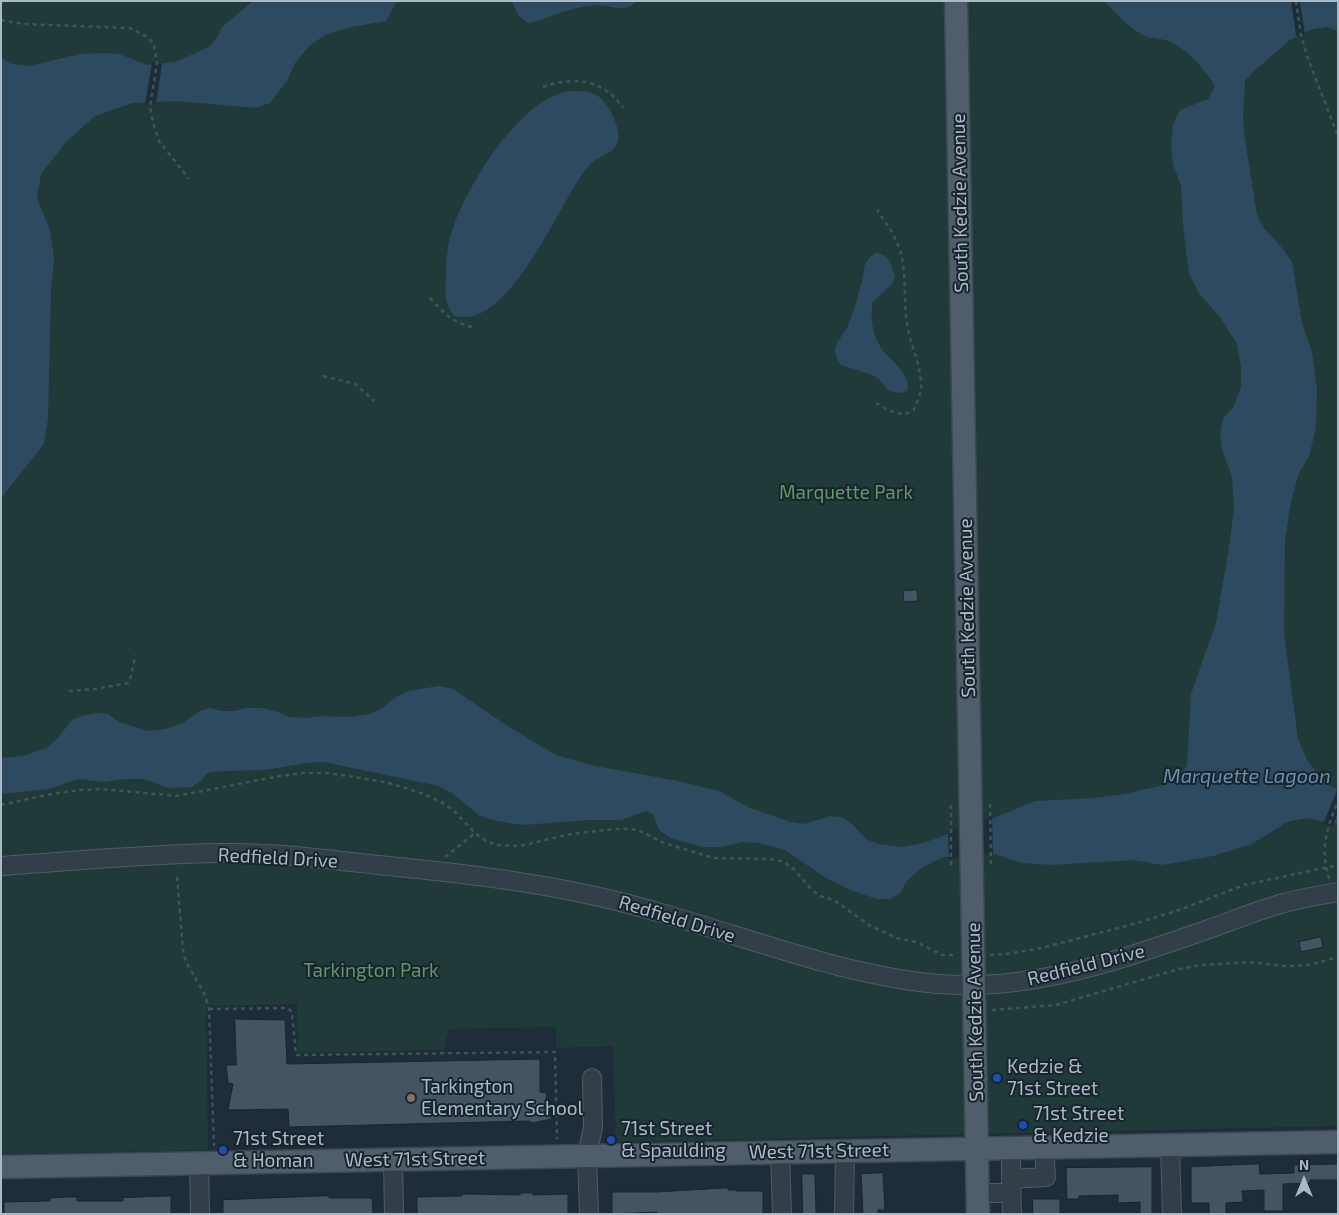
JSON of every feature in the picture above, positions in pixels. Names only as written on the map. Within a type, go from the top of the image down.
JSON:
[{"type":"main road","name":"South Kedzie Avenue","points":[[956,1],[978,1204]]},
{"type":"main road","name":"West 71st Street","points":[[1,1167],[206,1158],[393,1160],[1338,1142]]},
{"type":"street","name":"Redfield Drive","points":[[1,866],[122,857],[223,853],[291,856],[479,875],[564,889],[613,900],[692,922],[785,952],[887,978],[935,985],[1008,983],[1089,967],[1148,950],[1334,886]]},
{"type":"street","points":[[589,1214],[587,1156],[593,1127],[592,1078]]},
{"type":"street","points":[[1170,1146],[1172,1214]]},
{"type":"street","points":[[978,1204],[1012,1186],[1046,1177],[1044,1148]]},
{"type":"street","points":[[1011,1149],[1012,1214]]},
{"type":"street","points":[[844,1214],[845,1151]]},
{"type":"street","points":[[780,1152],[782,1214]]},
{"type":"street","points":[[200,1214],[206,1158]]},
{"type":"street","points":[[393,1160],[394,1214]]},
{"type":"path","points":[[1296,1],[1308,59],[1338,136]]},
{"type":"path","points":[[1,20],[23,24],[130,28],[148,37],[154,45],[157,63],[150,107],[154,126],[159,141],[189,179]]},
{"type":"path","points":[[543,87],[568,81],[600,86],[609,92],[623,108]]},
{"type":"path","points":[[876,403],[890,411],[907,414],[913,411],[921,392],[921,380],[915,351],[908,333],[900,251],[894,235],[877,210]]},
{"type":"path","points":[[430,298],[451,319],[472,327]]},
{"type":"path","points":[[323,376],[355,384],[374,401]]},
{"type":"path","points":[[69,691],[95,689],[128,683],[136,655]]},
{"type":"path","points":[[1,805],[81,790],[101,789],[177,796],[280,776],[326,773],[389,783],[421,793],[453,810],[475,833],[496,845],[520,846],[572,834],[629,829],[638,830],[664,843],[714,858],[770,859],[781,861],[792,866],[812,890],[820,896],[834,900],[869,925],[896,938],[916,942],[942,955],[954,955]]},
{"type":"path","points":[[1334,886],[1326,867],[1324,847],[1328,826],[1338,801]]},
{"type":"path","points":[[970,804],[971,865]]},
{"type":"path","points":[[970,804],[971,865]]},
{"type":"path","points":[[429,870],[475,833]]},
{"type":"path","points":[[990,955],[1042,948],[1182,909],[1244,885],[1338,865]]},
{"type":"path","points":[[177,877],[183,950],[186,962],[204,993],[209,1009],[206,1158]]},
{"type":"path","points":[[992,1010],[1056,1005],[1180,969],[1202,965],[1249,962],[1297,966],[1338,957]]},
{"type":"path","points":[[209,1009],[288,1008],[292,1012],[296,1055],[555,1052],[558,1140]]},
{"type":"green space","name":"Marquette Park","points":[[1,1],[1338,1],[1338,1126],[616,1142],[613,1046],[556,1048],[556,1027],[449,1029],[443,1050],[298,1053],[297,1004],[206,1006],[208,1150],[1,1154]]},
{"type":"water","points":[[253,1],[397,1],[386,21],[352,27],[325,35],[309,46],[295,63],[287,81],[270,103],[255,108],[177,101],[133,103],[95,116],[66,142],[41,174],[37,198],[50,230],[54,259],[51,291],[48,419],[44,444],[1,498],[1,58],[12,64],[30,66],[80,54],[102,53],[119,54],[147,65],[175,62],[209,47],[217,38],[222,27]]},
{"type":"water","points":[[512,1],[637,1],[632,5],[622,8],[596,5],[575,8],[528,23],[518,15]]},
{"type":"water","name":"Marquette Lagoon","points":[[1104,1],[1338,1],[1338,31],[1327,27],[1310,30],[1290,40],[1245,81],[1243,114],[1244,133],[1257,215],[1263,227],[1292,262],[1302,323],[1312,352],[1317,389],[1316,428],[1309,456],[1299,473],[1291,501],[1285,540],[1284,633],[1298,739],[1308,762],[1331,787],[1338,789],[1338,824],[1306,818],[1287,822],[1252,844],[1213,856],[1162,865],[1134,860],[1051,865],[1021,863],[986,851],[941,858],[921,868],[907,881],[900,893],[891,899],[877,899],[853,891],[826,878],[785,850],[758,843],[742,842],[722,847],[703,847],[670,838],[659,830],[653,814],[646,811],[621,820],[589,820],[523,825],[480,816],[452,793],[439,786],[324,762],[262,770],[207,773],[203,779],[192,787],[169,788],[144,779],[104,782],[78,779],[49,789],[1,794],[1,758],[23,756],[46,748],[57,739],[72,720],[81,716],[98,713],[108,714],[119,722],[148,731],[166,729],[184,722],[200,711],[210,708],[221,711],[235,711],[246,708],[262,708],[290,717],[351,717],[370,714],[408,691],[439,686],[453,689],[509,727],[556,755],[595,766],[673,780],[719,791],[750,808],[791,822],[804,824],[831,816],[841,817],[853,825],[866,839],[878,844],[902,847],[923,843],[994,818],[1035,801],[1094,798],[1125,794],[1160,786],[1177,778],[1187,766],[1191,694],[1216,623],[1228,554],[1234,510],[1232,477],[1222,449],[1220,434],[1223,419],[1234,406],[1241,386],[1241,368],[1237,344],[1220,317],[1200,295],[1189,274],[1183,226],[1181,185],[1173,165],[1171,144],[1173,124],[1180,110],[1208,99],[1215,86],[1206,72],[1182,49],[1168,41],[1139,33]]},
{"type":"water","points":[[570,91],[590,92],[601,98],[616,122],[618,141],[616,145],[611,151],[592,163],[584,172],[530,263],[512,286],[494,305],[475,316],[455,316],[449,307],[445,287],[449,240],[460,210],[484,167],[515,125],[533,109],[552,97]]},
{"type":"water","points":[[876,253],[887,258],[895,277],[891,285],[873,302],[872,324],[876,339],[905,375],[908,389],[905,392],[889,391],[878,378],[841,365],[835,350],[854,310],[865,264]]},
{"type":"pier","points":[[1291,1],[1300,1],[1305,35],[1296,36]]},
{"type":"pier","points":[[152,62],[162,64],[156,104],[145,105]]},
{"type":"pier","points":[[1338,788],[1338,813],[1333,826],[1323,824]]},
{"type":"pier","points":[[992,816],[993,856],[986,854],[949,859],[948,832]]},
{"type":"building","points":[[917,590],[918,601],[904,602],[903,591]]},
{"type":"building","points":[[1321,937],[1323,947],[1301,952],[1299,942]]},
{"type":"building","name":"Tarkington Elementary School","points":[[235,1019],[285,1020],[287,1064],[540,1059],[540,1092],[547,1093],[547,1110],[552,1119],[532,1123],[529,1121],[289,1127],[288,1109],[228,1110],[233,1084],[228,1083],[226,1065],[236,1065]]},
{"type":"building","points":[[1259,1164],[1260,1174],[1294,1173],[1294,1165],[1338,1164],[1338,1180],[1310,1180],[1310,1183],[1283,1184],[1283,1211],[1264,1211],[1264,1190],[1242,1191],[1243,1202],[1226,1203],[1226,1214],[1209,1214],[1209,1203],[1191,1203],[1191,1167]]},
{"type":"building","points":[[1152,1167],[1152,1214],[1140,1214],[1140,1202],[1118,1203],[1118,1195],[1079,1196],[1079,1199],[1067,1199],[1066,1168]]},
{"type":"building","points":[[883,1173],[885,1210],[878,1210],[878,1214],[863,1214],[861,1174]]},
{"type":"building","points":[[802,1174],[815,1174],[816,1214],[803,1214]]},
{"type":"building","points":[[728,1188],[728,1190],[736,1191],[763,1191],[763,1214],[657,1214],[657,1212],[612,1214],[612,1193],[614,1192]]},
{"type":"building","points":[[520,1193],[533,1193],[533,1195],[568,1194],[568,1214],[417,1214],[417,1197],[462,1196],[462,1194],[520,1195]]},
{"type":"building","points":[[171,1196],[171,1214],[4,1214],[4,1202],[50,1201],[50,1198],[67,1197],[77,1197],[77,1201],[123,1201],[123,1198]]},
{"type":"building","points":[[329,1196],[329,1198],[372,1198],[373,1214],[223,1214],[223,1200]]},
{"type":"building","points":[[1033,1199],[1060,1199],[1060,1214],[1033,1214]]},
{"type":"place","name":"Kedzie & 71st Street","points":[[997,1078]]},
{"type":"place","name":"Tarkington Elementary School","points":[[411,1098]]},
{"type":"place","name":"71st Street & Kedzie","points":[[1023,1125]]},
{"type":"place","name":"71st Street & Spaulding","points":[[611,1140]]},
{"type":"place","name":"71st Street & Homan","points":[[223,1150]]},
{"type":"park label","name":"Tarkington Park","points":[[371,971]]}]
